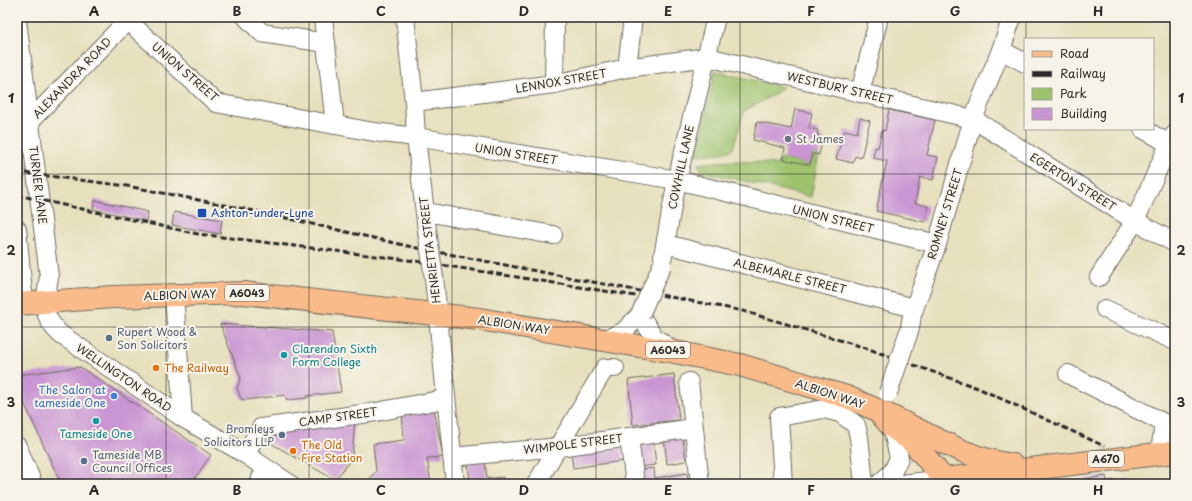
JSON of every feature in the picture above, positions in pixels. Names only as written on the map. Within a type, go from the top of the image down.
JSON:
[{"type":"main road","name":"ALBION WAY","points":[[28,303],[174,294],[244,293],[479,319],[675,352],[740,366],[847,397],[883,401],[892,427],[913,442],[946,482]]},
{"type":"main road","points":[[883,401],[974,456],[998,463],[1038,468]]},
{"type":"main road","name":"A670","points":[[946,482],[999,478],[1038,468],[1168,452]]},
{"type":"street","points":[[246,17],[262,32],[326,43]]},
{"type":"street","points":[[323,17],[335,125]]},
{"type":"street","name":"HENRIETTA STREET","points":[[405,17],[414,102],[416,137],[434,278],[445,399],[455,484]]},
{"type":"street","points":[[554,84],[555,17]]},
{"type":"street","points":[[627,68],[633,17]]},
{"type":"street","name":"COWHILL LANE","points":[[603,340],[623,332],[640,315],[662,265],[677,180],[716,17]]},
{"type":"street","points":[[860,93],[879,17]]},
{"type":"street","name":"ROMNEY STREET","points":[[883,401],[910,328],[914,308],[937,244],[973,119],[1001,50],[1012,17]]},
{"type":"street","name":"ALEXANDRA ROAD","points":[[30,121],[128,18]]},
{"type":"street","name":"UNION STREET","points":[[128,18],[216,103],[335,125],[677,180],[937,244]]},
{"type":"street","name":"TURNER LANE","points":[[17,20],[49,276],[28,303]]},
{"type":"street","points":[[1001,50],[1024,62]]},
{"type":"street","name":"LENNOX STREET","points":[[414,102],[554,84],[627,68],[707,57]]},
{"type":"street","name":"WESTBURY STREET","points":[[707,57],[973,119]]},
{"type":"street","name":"EGERTON STREET","points":[[973,119],[1134,221],[1175,243]]},
{"type":"street","points":[[1099,277],[1134,221],[1173,141],[1146,130]]},
{"type":"street","points":[[426,212],[554,235]]},
{"type":"street","points":[[17,229],[28,303]]},
{"type":"street","name":"ALBEMARLE STREET","points":[[666,244],[914,308]]},
{"type":"street","points":[[174,294],[183,418]]},
{"type":"street","name":"WELLINGTON ROAD","points":[[28,303],[46,316],[60,334],[183,418],[245,454],[290,484]]},
{"type":"street","points":[[1105,309],[1175,341]]},
{"type":"street","points":[[640,315],[654,336],[675,352]]},
{"type":"street","points":[[536,484],[605,368],[615,368]]},
{"type":"street","points":[[1068,374],[1164,423],[1168,452]]},
{"type":"street","points":[[689,382],[700,484]]},
{"type":"street","name":"CAMP STREET","points":[[245,454],[261,428],[376,412],[445,399]]},
{"type":"street","points":[[783,484],[779,417],[824,409],[840,413],[856,425],[859,437],[864,484]]},
{"type":"street","points":[[879,484],[892,471],[899,458],[892,427]]},
{"type":"street","name":"WIMPOLE STREET","points":[[452,457],[559,446],[694,428]]},
{"type":"street","points":[[630,437],[635,484]]},
{"type":"street","points":[[17,446],[33,484]]},
{"type":"street","points":[[245,454],[244,460],[250,471],[264,482]]},
{"type":"street","points":[[902,484],[946,482]]},
{"type":"green space","points":[[715,71],[783,87],[775,94],[744,111],[733,149],[722,153],[696,155]]},
{"type":"green space","points":[[812,154],[819,155],[811,197],[702,171],[698,164],[738,161],[779,165],[779,160],[783,159],[810,165]]},
{"type":"building","name":"St James","points":[[795,109],[812,113],[809,128],[818,130],[817,135],[823,137],[819,155],[812,154],[810,165],[783,159],[785,148],[753,140],[757,122],[791,129]]},
{"type":"building","points":[[889,110],[935,120],[927,155],[938,157],[933,180],[920,177],[915,203],[928,206],[925,222],[876,211],[887,161],[873,158],[875,147],[878,148],[882,130],[885,131]]},
{"type":"building","points":[[860,118],[870,121],[861,158],[855,156],[853,163],[836,159],[845,130],[857,133]]},
{"type":"building","points":[[95,200],[148,212],[146,221],[93,209]]},
{"type":"building","points":[[174,212],[222,220],[220,234],[172,225]]},
{"type":"building","name":"Clarendon Sixth Form College","points":[[220,324],[332,332],[341,392],[287,400],[285,395],[245,400],[241,399],[237,388],[241,378]]},
{"type":"building","name":"Tameside One","points":[[80,367],[211,455],[191,484],[61,484],[17,387],[17,375]]},
{"type":"building","points":[[674,374],[679,420],[633,425],[628,380]]},
{"type":"building","points":[[434,409],[443,457],[427,458],[431,484],[366,484],[376,471],[373,444],[404,440],[402,413]]},
{"type":"building","points":[[355,419],[352,458],[335,480],[267,441],[269,432]]},
{"type":"building","points":[[682,434],[686,461],[667,464],[664,437]]},
{"type":"building","points":[[653,438],[656,465],[638,467],[634,440]]},
{"type":"building","points":[[621,447],[623,461],[573,468],[571,453]]},
{"type":"building","points":[[485,460],[487,479],[503,477],[504,484],[470,484],[468,461]]},
{"type":"building","points":[[654,468],[655,478],[687,473],[689,484],[640,484],[638,470]]},
{"type":"building","points":[[1106,476],[1107,481],[1129,479],[1130,484],[1084,484],[1084,479]]},
{"type":"building","points":[[250,479],[254,484],[237,484]]},
{"type":"railway","points":[[17,172],[127,186],[260,212],[412,247],[743,311],[866,348],[978,388],[1104,446]]},
{"type":"railway","points":[[17,195],[198,234],[416,261],[642,297]]},
{"type":"place","name":"St James","points":[[788,139]]},
{"type":"place","name":"Ashton-under-Lyne","points":[[202,213]]},
{"type":"place","name":"Rupert Wood & Son Solicitors","points":[[109,338]]},
{"type":"place","name":"Clarendon Sixth Form College","points":[[284,355]]},
{"type":"place","name":"The Railway","points":[[156,368]]},
{"type":"place","name":"The Salon at tameside One","points":[[114,396]]},
{"type":"place","name":"Tameside One","points":[[96,421]]},
{"type":"place","name":"Bromleys Solicitors LLP","points":[[282,435]]},
{"type":"place","name":"The Old Fire Station","points":[[293,451]]},
{"type":"place","name":"Tameside MB Council Offices","points":[[84,461]]}]
